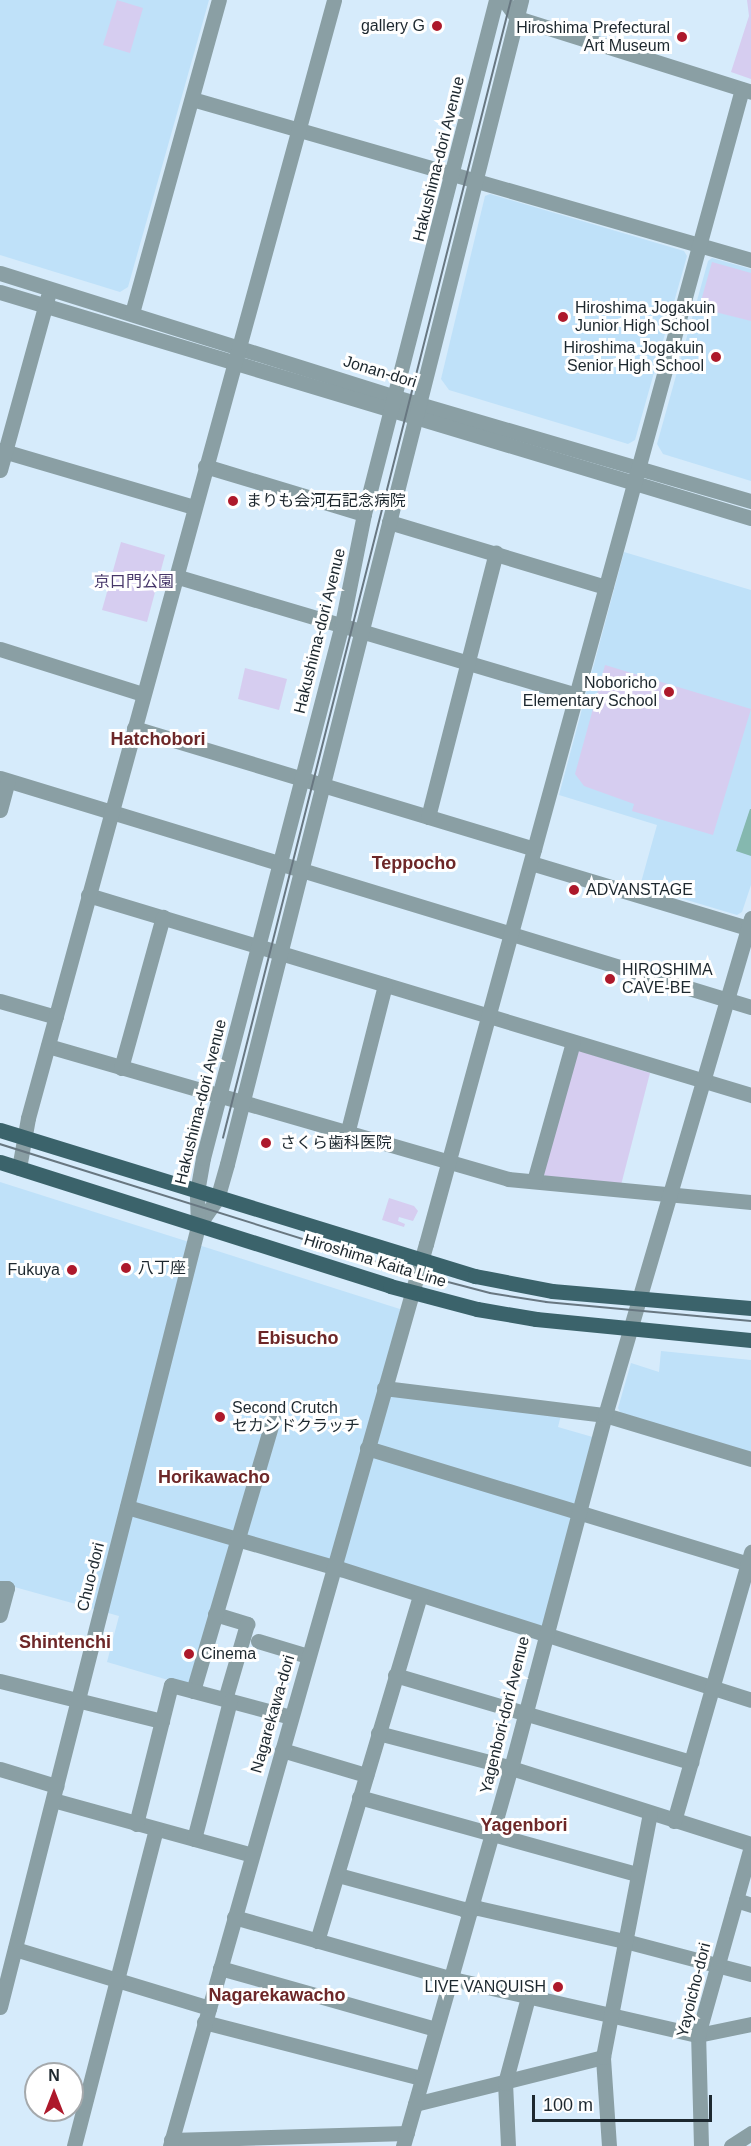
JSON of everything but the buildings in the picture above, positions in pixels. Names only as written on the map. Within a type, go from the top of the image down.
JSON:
[{"type":"main road","name":"Hiroshima Kaita Line","points":[[0,1130],[421,1261],[516,1285],[751,1308]]},
{"type":"main road","name":"Hiroshima Kaita Line","points":[[0,1162],[412,1292],[507,1315],[751,1340]]},
{"type":"street","points":[[132,313],[219,0]]},
{"type":"street","points":[[19,1168],[22,1137],[232,362],[299,131],[334,0]]},
{"type":"street","name":"Hakushima-dori Avenue","points":[[198,1226],[197,1192],[342,624],[364,513],[496,0]]},
{"type":"street","points":[[504,0],[517,18],[746,90]]},
{"type":"street","points":[[198,1226],[217,1199],[521,0]]},
{"type":"street","name":"Nagarekawa-dori","points":[[171,2143],[448,1164],[637,466],[746,90]]},
{"type":"street","points":[[192,99],[751,260]]},
{"type":"street","name":"Jonan-dori","points":[[0,273],[237,346],[393,403]]},
{"type":"street","points":[[0,470],[2,451],[50,288]]},
{"type":"street","name":"Jonan-dori","points":[[0,292],[232,362],[637,466],[751,501]]},
{"type":"street","name":"Jonan-dori","points":[[418,410],[633,483],[751,518]]},
{"type":"street","points":[[2,451],[194,507]]},
{"type":"street","points":[[205,466],[364,513]]},
{"type":"street","points":[[389,522],[605,587]]},
{"type":"street","points":[[428,817],[466,661],[496,553]]},
{"type":"street","points":[[175,576],[576,695]]},
{"type":"street","points":[[0,649],[143,694]]},
{"type":"street","points":[[134,728],[428,817],[533,856],[749,923]]},
{"type":"street","points":[[0,810],[4,779],[512,932],[751,1007]]},
{"type":"street","points":[[88,895],[751,1095]]},
{"type":"street","points":[[121,1068],[162,917]]},
{"type":"street","name":"Yagenbori-dori Avenue","points":[[405,2140],[493,1834],[526,1713],[544,1634],[605,1415],[749,923]]},
{"type":"street","points":[[347,1134],[385,985]]},
{"type":"street","points":[[0,1001],[56,1017]]},
{"type":"street","points":[[534,1182],[573,1042]]},
{"type":"street","points":[[48,1046],[448,1164],[534,1182],[751,1202]]},
{"type":"street","name":"Chuo-dori","points":[[0,2007],[2,1988],[15,1949],[198,1226]]},
{"type":"street","points":[[384,1388],[605,1415],[751,1459]]},
{"type":"street","points":[[193,1691],[273,1419]]},
{"type":"street","points":[[367,1448],[750,1560],[674,1821]]},
{"type":"street","points":[[127,1507],[334,1567],[751,1700]]},
{"type":"street","points":[[0,1588],[7,1588],[0,1615]]},
{"type":"street","points":[[317,1941],[420,1595]]},
{"type":"street","points":[[194,1839],[247,1624],[215,1614]]},
{"type":"street","points":[[258,1641],[308,1656]]},
{"type":"street","points":[[395,1675],[691,1762]]},
{"type":"street","points":[[0,1681],[162,1721]]},
{"type":"street","points":[[136,1824],[171,1685],[291,1717]]},
{"type":"street","points":[[378,1733],[511,1768],[751,1845]]},
{"type":"street","points":[[282,1750],[366,1775]]},
{"type":"street","points":[[0,1769],[136,1824],[252,1855]]},
{"type":"street","points":[[359,1797],[637,1874]]},
{"type":"street","points":[[609,2146],[603,2057],[650,1814]]},
{"type":"street","points":[[74,2146],[156,1829]]},
{"type":"street","name":"Yayoicho-dori","points":[[701,2146],[698,2035],[718,1965],[744,1902],[751,1845]]},
{"type":"street","points":[[338,1875],[471,1908],[625,1941],[751,1974]]},
{"type":"street","points":[[234,1917],[450,1978],[698,2035],[751,2024]]},
{"type":"street","points":[[15,1949],[117,1980],[206,2015],[421,2078]]},
{"type":"street","points":[[220,1968],[436,2029]]},
{"type":"street","points":[[508,2146],[505,2083],[528,1997]]},
{"type":"street","points":[[415,2104],[603,2057]]},
{"type":"street","points":[[731,2146],[751,2133]]},
{"type":"street","points":[[171,2143],[405,2140]]},
{"type":"shaded area","points":[[0,0],[209,0],[128,287],[120,292],[0,255]]},
{"type":"shaded area","name":"Hiroshima Jogakuin Junior High School","points":[[490,194],[684,251],[687,256],[635,440],[628,444],[449,390],[441,379],[485,196]]},
{"type":"shaded area","name":"Hiroshima Jogakuin Senior High School","points":[[712,258],[751,269],[751,481],[663,454],[657,444],[708,261]]},
{"type":"shaded area","name":"Noboricho Elementary School","points":[[624,552],[751,590],[751,885],[742,912],[737,915],[640,886],[657,825],[559,795]]},
{"type":"shaded area","points":[[751,809],[751,856],[736,851]]},
{"type":"shaded area","points":[[0,1182],[403,1310],[381,1389],[561,1415],[558,1427],[596,1438],[543,1632],[236,1537],[192,1687],[107,1662],[119,1616],[0,1583]]},
{"type":"shaded area","points":[[661,1351],[751,1360],[751,1452],[621,1414],[618,1408],[631,1363],[659,1372]]},
{"type":"green space","points":[[117,0],[143,8],[130,53],[103,45]]},
{"type":"green space","points":[[747,0],[751,0],[751,79],[731,72],[749,16]]},
{"type":"green space","points":[[712,262],[751,273],[751,321],[699,308]]},
{"type":"green space","name":"京口門公園","points":[[121,542],[165,555],[147,622],[102,610]]},
{"type":"green space","points":[[605,665],[751,709],[713,835],[632,811],[634,804],[584,786],[575,774]]},
{"type":"green space","points":[[245,668],[287,679],[279,710],[238,699]]},
{"type":"green space","points":[[580,1051],[650,1073],[621,1185],[546,1177],[541,1171],[576,1053]]},
{"type":"green space","points":[[389,1198],[414,1206],[418,1211],[413,1221],[399,1217],[398,1221],[405,1224],[404,1227],[382,1220]]},
{"type":"tram line","points":[[223,1138],[511,0]]},
{"type":"tram line","points":[[0,1144],[395,1268],[490,1293],[546,1302],[751,1321]]},
{"type":"place","name":"gallery G","points":[[437,26]]},
{"type":"place","name":"Hiroshima Prefectural Art Museum","points":[[682,37]]},
{"type":"place","name":"Hiroshima Jogakuin Junior High School","points":[[563,317]]},
{"type":"place","name":"Hiroshima Jogakuin Senior High School","points":[[716,357]]},
{"type":"place","name":"まりも会河石記念病院","points":[[233,501]]},
{"type":"place","name":"Noboricho Elementary School","points":[[669,692]]},
{"type":"place","name":"ADVANSTAGE","points":[[574,890]]},
{"type":"place","name":"HIROSHIMA CAVE-BE","points":[[610,979]]},
{"type":"place","name":"さくら歯科医院","points":[[266,1143]]},
{"type":"place","name":"八丁座","points":[[126,1268]]},
{"type":"place","name":"Fukuya","points":[[72,1270]]},
{"type":"place","name":"Second Crutch セカンドクラッチ","points":[[220,1417]]},
{"type":"place","name":"Cinema","points":[[189,1654]]},
{"type":"place","name":"LIVE VANQUISH","points":[[558,1987]]},
{"type":"district","name":"Hatchobori","points":[[158,739]]},
{"type":"district","name":"Teppocho","points":[[414,863]]},
{"type":"district","name":"Ebisucho","points":[[298,1338]]},
{"type":"district","name":"Horikawacho","points":[[214,1477]]},
{"type":"district","name":"Shintenchi","points":[[65,1642]]},
{"type":"district","name":"Yagenbori","points":[[524,1825]]},
{"type":"district","name":"Nagarekawacho","points":[[277,1995]]}]
